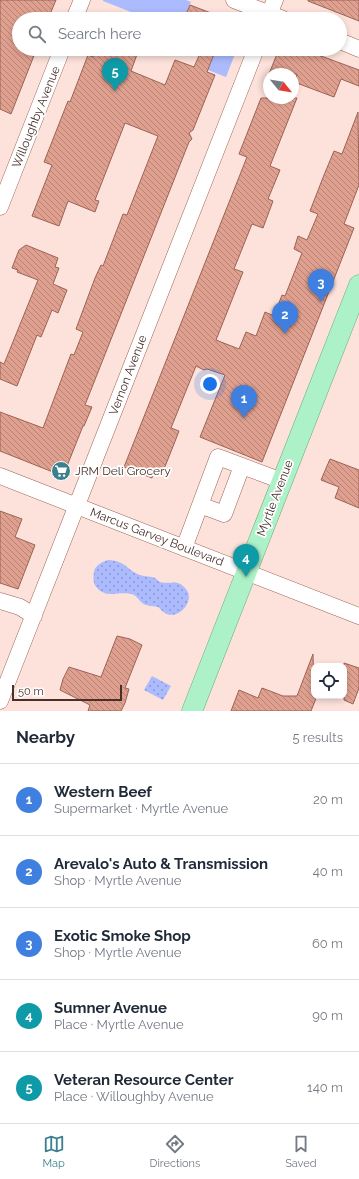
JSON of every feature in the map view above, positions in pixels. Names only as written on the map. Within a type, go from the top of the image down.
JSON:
[{"type":"main road","name":"Myrtle Avenue","points":[[192,711],[359,285]]},
{"type":"street","points":[[77,12],[82,0]]},
{"type":"street","points":[[234,0],[271,12]]},
{"type":"street","points":[[347,44],[359,49]]},
{"type":"street","name":"Willoughby Avenue","points":[[0,207],[59,56]]},
{"type":"street","name":"Vernon Avenue","points":[[0,701],[253,56]]},
{"type":"street","points":[[184,548],[218,457],[282,481]]},
{"type":"street","points":[[200,505],[224,514],[242,466]]},
{"type":"street","name":"Marcus Garvey Boulevard","points":[[0,476],[359,616]]},
{"type":"street","points":[[0,601],[20,607],[34,616]]},
{"type":"shaded area","points":[[186,0],[191,2],[187,12],[131,12],[103,1]]},
{"type":"shaded area","points":[[213,56],[234,56],[226,77],[208,70]]},
{"type":"shaded area","points":[[108,560],[119,562],[135,573],[142,576],[153,577],[160,582],[180,584],[189,594],[187,604],[180,612],[170,615],[158,607],[144,604],[134,595],[102,592],[94,583],[94,572],[97,566]]},
{"type":"shaded area","points":[[152,676],[171,686],[163,700],[144,690]]},
{"type":"building","points":[[0,0],[56,0],[51,12],[12,12],[12,56],[34,56],[11,114],[0,109]]},
{"type":"building","points":[[359,0],[359,21],[347,16],[347,12],[336,12],[308,1]]},
{"type":"building","points":[[190,5],[208,12],[187,12]]},
{"type":"building","points":[[88,56],[136,56],[131,71],[165,85],[175,60],[194,67],[199,56],[213,56],[207,72],[215,75],[193,130],[189,133],[192,139],[189,142],[85,405],[92,407],[63,476],[0,451],[0,412],[43,428],[71,354],[74,355],[83,332],[76,329],[95,278],[101,265],[103,266],[123,214],[127,215],[158,136],[125,123],[95,200],[99,201],[95,212],[68,201],[59,226],[32,216],[52,165],[44,162],[68,101],[70,102]]},
{"type":"building","points":[[276,56],[321,56],[359,70],[359,86],[341,79],[334,97],[299,84],[299,68],[271,68]]},
{"type":"building","points":[[261,98],[263,98],[263,104],[295,104],[270,166],[280,170],[268,199],[273,201],[263,228],[252,224],[234,269],[243,272],[216,340],[239,349],[246,332],[256,336],[265,312],[274,316],[282,295],[285,296],[302,253],[294,249],[298,236],[307,240],[318,214],[310,211],[324,175],[334,151],[342,154],[358,112],[359,185],[344,224],[354,228],[262,462],[200,437],[225,375],[207,369],[204,370],[196,366],[171,428],[179,431],[174,444],[162,474],[154,471],[152,478],[124,467],[247,157],[239,154]]},
{"type":"building","points":[[26,245],[58,258],[55,267],[59,268],[53,284],[67,290],[58,313],[52,310],[41,337],[37,335],[17,386],[0,379],[0,362],[4,364],[38,280],[17,272],[18,270],[12,268],[19,250]]},
{"type":"building","points":[[330,459],[359,470],[359,508],[335,498],[339,487],[321,480]]},
{"type":"building","points":[[0,511],[22,519],[15,537],[35,545],[18,589],[0,583]]},
{"type":"building","points":[[117,636],[130,639],[142,645],[125,688],[129,689],[125,703],[121,711],[88,711],[90,705],[60,690],[63,679],[69,667],[101,677]]},
{"type":"building","points":[[313,654],[313,663],[311,663],[311,699],[316,699],[311,711],[231,711],[239,690],[258,698],[262,688],[283,696],[297,696]]},
{"type":"building","points":[[347,664],[359,668],[359,688],[353,704],[344,700],[347,699]]},
{"type":"place","name":"Veteran Resource Center","points":[[115,91]]},
{"type":"place","name":"Exotic Smoke Shop","points":[[321,302]]},
{"type":"place","name":"Arevalo's Auto & Transmission","points":[[285,334]]},
{"type":"place","name":"Western Beef","points":[[244,418]]},
{"type":"place","name":"JRM Deli Grocery","points":[[61,471]]},
{"type":"place","name":"Sumner Avenue","points":[[246,577]]}]
